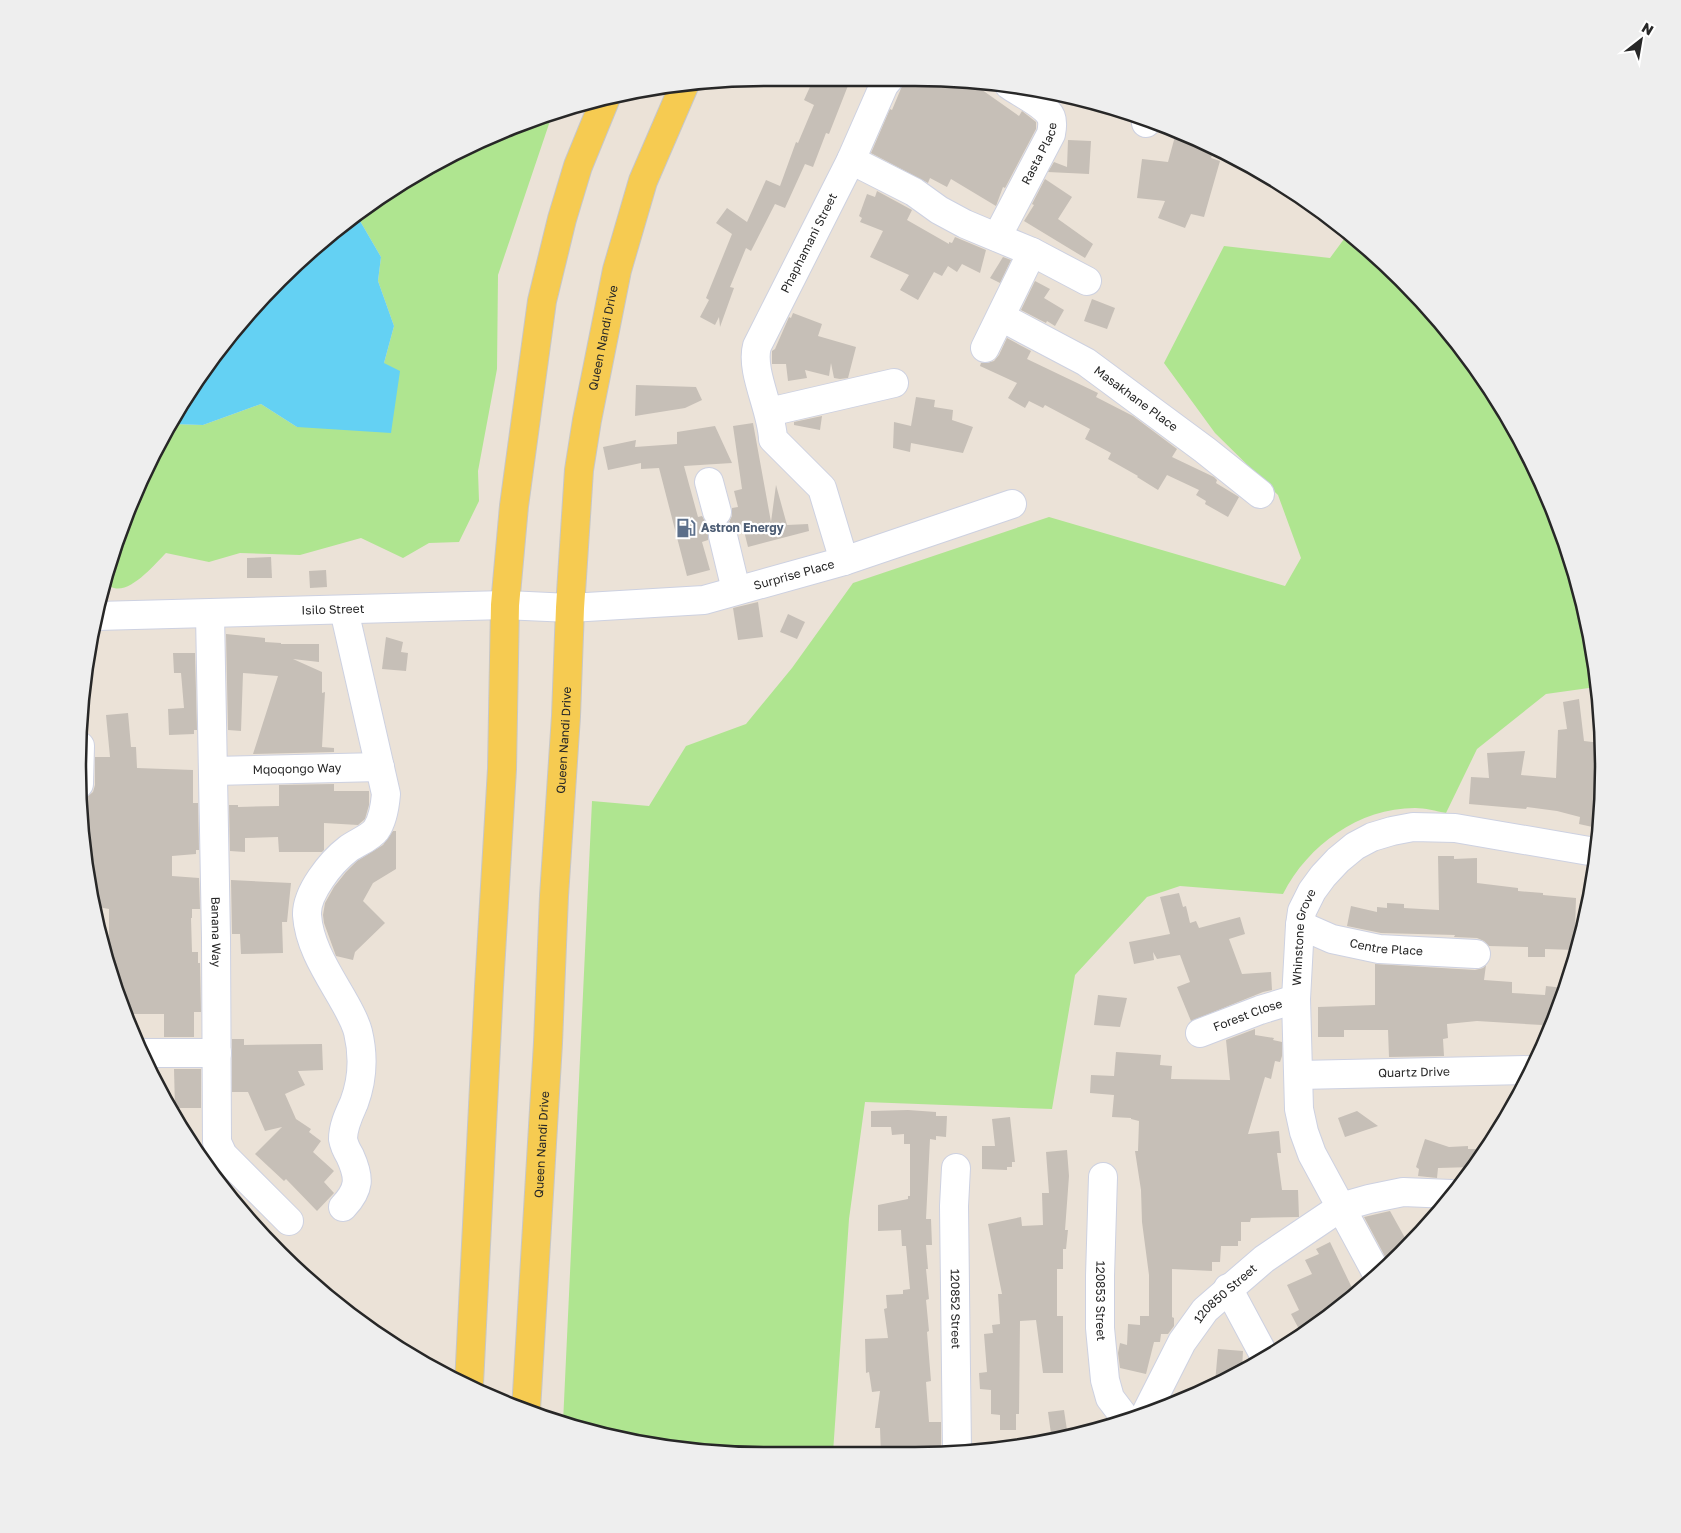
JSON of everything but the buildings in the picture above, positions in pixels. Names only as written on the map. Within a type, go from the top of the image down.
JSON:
[{"type":"main road","name":"Queen Nandi Drive","points":[[526,1403],[570,608],[580,470],[591,401],[617,270],[643,181],[682,92]]},
{"type":"main road","points":[[469,1378],[502,769],[506,605],[514,506],[542,301],[562,219],[578,166],[602,106]]},
{"type":"street","name":"Phaphamani Street","points":[[844,561],[822,488],[773,439],[769,412],[755,358],[757,346],[852,160],[884,86]]},
{"type":"street","name":"Rasta Place","points":[[997,237],[1051,134],[1053,105],[1041,106],[1023,95]]},
{"type":"street","points":[[852,160],[914,192],[939,210],[965,224],[1032,252],[1087,281]]},
{"type":"street","points":[[985,348],[1032,252]]},
{"type":"street","name":"Masakhane Place","points":[[1001,317],[1086,362],[1205,450],[1260,494]]},
{"type":"street","points":[[769,412],[894,383]]},
{"type":"street","points":[[709,482],[736,590]]},
{"type":"street","name":"Surprise Place","points":[[570,608],[704,600],[844,561],[1012,504]]},
{"type":"street","name":"Isilo Street","points":[[103,616],[506,605],[570,608]]},
{"type":"street","points":[[342,1207],[351,1198],[357,1182],[357,1171],[346,1148],[343,1136],[345,1123],[362,1079],[362,1059],[358,1031],[352,1014],[316,950],[309,934],[307,913],[315,887],[324,875],[346,850],[376,830],[384,811],[386,794],[344,610]]},
{"type":"street","name":"Banana Way","points":[[210,614],[217,1053],[216,1135],[223,1155],[289,1221]]},
{"type":"street","name":"Mqoqongo Way","points":[[213,771],[380,767]]},
{"type":"street","name":"Whinstone Grove","points":[[1374,1268],[1312,1154],[1304,1132],[1299,1109],[1296,999],[1302,911],[1312,892],[1338,860],[1354,846],[1372,837],[1392,831],[1413,827],[1455,828],[1589,851]]},
{"type":"street","name":"Centre Place","points":[[1300,925],[1332,939],[1372,948],[1476,954]]},
{"type":"street","name":"Forest Close","points":[[1200,1033],[1260,1010],[1296,999]]},
{"type":"street","points":[[149,1052],[217,1053]]},
{"type":"street","name":"Quartz Drive","points":[[1299,1075],[1523,1070]]},
{"type":"street","name":"120852 Street","points":[[956,1168],[954,1206],[958,1445]]},
{"type":"street","name":"120853 Street","points":[[1103,1177],[1100,1319],[1105,1380],[1110,1398],[1122,1414]]},
{"type":"street","name":"120850 Street","points":[[1150,1404],[1182,1342],[1205,1310],[1228,1288],[1264,1259],[1341,1207],[1403,1192],[1444,1194]]},
{"type":"street","points":[[1228,1288],[1262,1351]]},
{"type":"green space","points":[[550,121],[498,275],[497,369],[478,471],[479,501],[459,542],[429,543],[403,558],[361,538],[300,555],[240,553],[209,562],[166,553],[135,582],[121,588],[110,586],[138,506],[178,424],[203,425],[261,404],[297,427],[384,363],[394,326],[378,281],[381,257],[360,221],[426,177],[506,138]]},
{"type":"green space","points":[[1344,239],[1396,285],[1454,352],[1504,426],[1525,466],[1559,548],[1572,590],[1582,634],[1590,688],[1546,694],[1477,749],[1446,813],[1419,808],[1394,810],[1355,822],[1321,845],[1306,860],[1283,894],[1180,886],[1147,897],[1075,975],[1052,1109],[865,1102],[849,1219],[833,1447],[766,1447],[678,1441],[634,1434],[563,1416],[592,801],[649,806],[686,746],[746,724],[792,668],[853,583],[1049,517],[1285,586],[1301,558],[1278,495],[1215,433],[1164,363],[1224,246],[1330,258]]},
{"type":"water","points":[[360,221],[381,257],[378,281],[394,326],[384,363],[400,371],[391,433],[297,427],[261,404],[203,425],[178,424],[227,352],[285,285],[318,255]]},
{"type":"place","name":"Astron Energy","points":[[686,528]]}]
